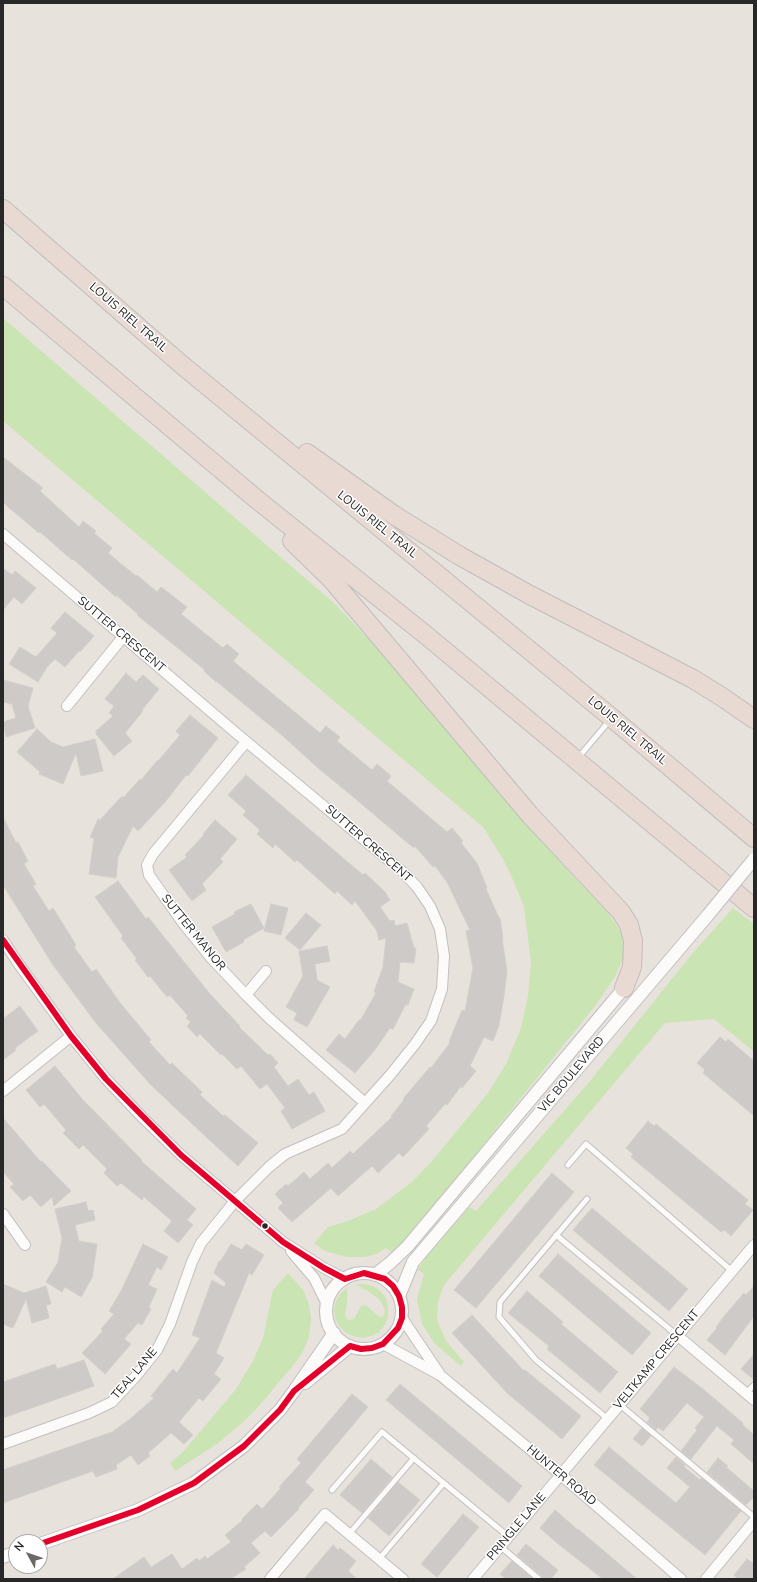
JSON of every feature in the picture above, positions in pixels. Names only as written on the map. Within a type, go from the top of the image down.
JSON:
[{"type":"highway","name":"LOUIS RIEL TRAIL","points":[[3,209],[182,365],[612,718],[754,838]]},
{"type":"highway","points":[[3,286],[255,498],[427,636],[754,908]]},
{"type":"highway","points":[[182,365],[394,515],[460,556],[530,595],[693,679],[754,719]]},
{"type":"highway","points":[[255,498],[268,518],[331,579],[530,815],[621,912],[628,925],[633,941],[632,968],[624,988]]},
{"type":"street","name":"SUTTER CRESCENT","points":[[3,534],[246,742],[404,872],[417,887],[430,906],[440,929],[444,956],[442,989],[431,1021],[415,1044],[391,1074],[342,1129],[285,1154],[269,1167],[236,1201]]},
{"type":"street","points":[[67,706],[123,637]]},
{"type":"street","name":"SUTTER MANOR","points":[[246,742],[153,854],[147,866],[149,875],[183,923],[212,959],[246,995],[269,1018],[365,1103]]},
{"type":"street","name":"VIC BOULEVARD","points":[[399,1296],[413,1262],[754,859]]},
{"type":"street","points":[[3,940],[71,1036],[106,1079],[181,1155],[283,1242],[314,1278],[327,1304]]},
{"type":"street","points":[[246,995],[266,971]]},
{"type":"street","name":"VIC BOULEVARD","points":[[375,1275],[407,1247],[624,988]]},
{"type":"street","points":[[3,1091],[71,1036]]},
{"type":"street","name":"TEAL LANE","points":[[3,1444],[89,1413],[112,1402],[157,1350],[170,1324],[192,1262],[201,1243],[236,1201]]},
{"type":"street","points":[[3,1214],[25,1246]]},
{"type":"street","points":[[283,1242],[324,1268],[345,1279]]},
{"type":"street","name":"VELTKAMP CRESCENT","points":[[561,1475],[754,1245]]},
{"type":"street","points":[[364,1273],[385,1279],[393,1286],[399,1296],[402,1307],[402,1318],[398,1328],[383,1344],[372,1348],[361,1349],[350,1346],[341,1341],[334,1334],[329,1324],[327,1304],[331,1294],[336,1285],[354,1275],[364,1273]]},
{"type":"street","name":"HUNTER ROAD","points":[[402,1318],[440,1375]]},
{"type":"street","points":[[48,1541],[138,1510],[194,1483],[244,1446],[280,1410],[334,1334]]},
{"type":"street","points":[[678,1336],[750,1397]]},
{"type":"street","name":"HUNTER ROAD","points":[[383,1344],[440,1375],[561,1475],[681,1579]]},
{"type":"street","points":[[294,1391],[350,1346]]},
{"type":"street","name":"PRINGLE LANE","points":[[473,1579],[561,1475]]},
{"type":"street","points":[[270,1579],[325,1514],[403,1579]]},
{"type":"street","points":[[706,1579],[754,1521]]},
{"type":"lane","points":[[576,759],[612,718]]},
{"type":"lane","points":[[568,1165],[586,1144],[732,1271]]},
{"type":"lane","points":[[587,1199],[500,1302],[499,1317],[536,1360],[608,1419]]},
{"type":"lane","points":[[556,1235],[678,1336]]},
{"type":"lane","points":[[750,1397],[754,1384]]},
{"type":"lane","points":[[620,1405],[754,1518]]},
{"type":"lane","points":[[332,1490],[382,1432],[509,1537]]},
{"type":"lane","points":[[349,1534],[414,1458]]},
{"type":"lane","points":[[379,1559],[444,1483]]},
{"type":"lane","points":[[500,1547],[539,1579]]},
{"type":"green space","points":[[3,318],[335,604],[430,704],[573,876],[609,914],[621,932],[625,954],[615,977],[595,1006],[396,1253],[391,1252],[386,1248],[376,1254],[365,1257],[347,1257],[325,1251],[314,1243],[328,1227],[348,1221],[376,1209],[413,1181],[432,1161],[488,1093],[506,1064],[521,1028],[528,996],[531,962],[524,907],[511,875],[483,827],[3,421]]},
{"type":"green space","points":[[733,908],[754,924],[754,1052],[714,1019],[665,1023],[444,1285],[438,1302],[437,1320],[446,1341],[464,1362],[461,1366],[434,1343],[422,1324],[417,1299],[424,1274],[418,1270],[426,1257],[469,1207],[476,1211],[591,1080],[691,955]]},
{"type":"green space","points":[[288,1273],[303,1290],[309,1304],[311,1319],[309,1337],[303,1351],[296,1362],[258,1407],[241,1424],[217,1444],[175,1471],[170,1463],[183,1452],[236,1389],[253,1361],[263,1338],[273,1290]]},
{"type":"green space","points":[[355,1284],[373,1286],[386,1298],[388,1307],[388,1316],[385,1325],[379,1332],[362,1338],[345,1332],[339,1326],[335,1318],[334,1309],[340,1294],[347,1288],[345,1316],[348,1320],[354,1319],[361,1306],[366,1305],[379,1317],[384,1316],[385,1310],[380,1300]]},
{"type":"building","points":[[3,457],[43,488],[40,491],[79,527],[83,521],[96,531],[94,533],[112,548],[108,553],[136,576],[137,575],[157,592],[161,587],[187,607],[181,614],[223,648],[227,644],[239,654],[233,661],[320,733],[326,726],[340,737],[337,741],[372,770],[377,764],[391,776],[387,781],[447,832],[452,828],[463,841],[461,843],[477,863],[487,888],[486,889],[500,918],[507,971],[504,996],[499,1025],[493,1041],[484,1037],[470,1066],[476,1071],[462,1088],[461,1086],[447,1105],[445,1104],[426,1126],[429,1129],[403,1157],[399,1153],[378,1173],[372,1166],[338,1196],[331,1188],[292,1222],[278,1208],[283,1203],[275,1194],[286,1184],[288,1186],[304,1172],[310,1179],[328,1163],[332,1168],[350,1151],[353,1154],[392,1117],[391,1116],[404,1100],[403,1099],[430,1067],[431,1068],[450,1043],[449,1042],[462,1010],[465,1011],[473,968],[466,931],[470,930],[447,882],[435,866],[433,867],[415,846],[414,848],[403,839],[318,768],[284,737],[216,682],[204,671],[205,670],[137,615],[138,614],[116,595],[116,597],[73,559],[72,560],[3,502]]},
{"type":"building","points":[[3,568],[12,575],[15,571],[36,588],[22,604],[14,597],[3,610]]},
{"type":"building","points":[[65,612],[94,636],[65,667],[55,659],[47,667],[38,682],[9,664],[20,647],[36,657],[57,633],[51,628]]},
{"type":"building","points":[[126,673],[136,682],[143,675],[159,689],[125,733],[132,741],[114,756],[96,734],[96,731],[113,716],[109,713],[114,706],[105,699]]},
{"type":"building","points":[[3,680],[33,688],[28,706],[35,728],[6,737],[3,722],[16,718],[12,704],[3,702]]},
{"type":"building","points":[[190,715],[218,738],[188,776],[186,775],[166,801],[138,831],[133,826],[118,857],[116,878],[89,874],[94,839],[90,837],[98,819],[100,820],[122,796],[123,798],[158,761],[180,735],[176,731]]},
{"type":"building","points":[[37,729],[51,742],[63,747],[95,739],[103,771],[81,776],[76,753],[63,784],[39,774],[40,772],[17,752]]},
{"type":"building","points":[[246,775],[363,875],[365,873],[385,892],[390,900],[380,907],[390,921],[394,920],[395,926],[407,923],[414,948],[416,948],[414,963],[400,962],[398,982],[414,989],[408,1005],[406,1004],[393,1029],[390,1028],[374,1051],[355,1073],[326,1050],[339,1034],[345,1039],[359,1020],[360,1021],[376,993],[374,992],[383,967],[386,938],[379,940],[377,931],[355,901],[352,905],[337,891],[335,894],[297,860],[295,862],[275,844],[273,848],[257,834],[260,830],[243,815],[246,811],[228,795]]},
{"type":"building","points":[[3,817],[16,843],[18,842],[28,861],[24,864],[36,884],[33,886],[49,911],[53,908],[76,945],[74,947],[92,972],[96,969],[121,1004],[151,1040],[149,1042],[170,1065],[172,1063],[202,1092],[200,1095],[223,1116],[225,1115],[258,1143],[238,1166],[150,1084],[96,1023],[53,965],[3,885]]},
{"type":"building","points":[[215,820],[237,839],[220,859],[223,862],[202,884],[206,890],[192,901],[169,870],[187,857],[185,855],[204,835],[203,834]]},
{"type":"building","points":[[118,881],[146,919],[148,917],[210,994],[240,1026],[239,1027],[278,1063],[274,1067],[288,1086],[298,1079],[309,1095],[314,1092],[325,1111],[292,1129],[281,1111],[285,1108],[267,1084],[260,1089],[241,1066],[237,1069],[200,1034],[197,1037],[187,1026],[191,1022],[186,1018],[188,1016],[170,995],[167,997],[150,976],[148,977],[135,960],[137,959],[121,938],[123,936],[95,897]]},
{"type":"building","points":[[251,904],[264,928],[226,952],[212,927],[235,914],[234,912]]},
{"type":"building","points":[[271,904],[288,908],[281,935],[264,931]]},
{"type":"building","points":[[306,913],[321,925],[300,950],[285,938]]},
{"type":"building","points":[[327,946],[330,961],[315,964],[317,980],[330,987],[307,1027],[294,1020],[297,1013],[286,1007],[303,976],[299,951]]},
{"type":"building","points":[[20,1006],[38,1031],[15,1048],[16,1050],[3,1060],[3,1019]]},
{"type":"building","points":[[720,1037],[726,1042],[728,1039],[754,1061],[754,1116],[703,1073],[705,1070],[697,1063]]},
{"type":"building","points":[[55,1066],[83,1100],[142,1160],[141,1161],[196,1209],[187,1220],[193,1225],[178,1243],[164,1231],[172,1221],[144,1197],[142,1200],[121,1183],[117,1186],[104,1173],[107,1169],[83,1145],[79,1149],[63,1133],[66,1130],[44,1104],[40,1107],[26,1090]]},
{"type":"building","points":[[3,1118],[41,1162],[42,1161],[71,1191],[54,1206],[52,1197],[41,1207],[30,1195],[23,1201],[10,1187],[14,1184],[3,1172]]},
{"type":"building","points":[[648,1121],[654,1126],[656,1124],[748,1200],[745,1204],[753,1210],[731,1236],[724,1230],[721,1232],[631,1157],[633,1154],[626,1148]]},
{"type":"building","points":[[552,1173],[574,1192],[476,1308],[454,1290]]},
{"type":"building","points":[[86,1202],[88,1211],[93,1210],[95,1220],[75,1225],[79,1241],[97,1244],[92,1278],[81,1297],[65,1287],[62,1292],[46,1282],[58,1262],[62,1238],[55,1209]]},
{"type":"building","points":[[592,1208],[688,1289],[669,1311],[573,1230]]},
{"type":"building","points":[[143,1244],[168,1257],[161,1270],[157,1267],[148,1285],[157,1289],[149,1307],[151,1309],[142,1325],[138,1323],[124,1339],[131,1344],[105,1374],[82,1353],[103,1331],[101,1329],[114,1314],[109,1311],[121,1291]]},
{"type":"building","points":[[231,1244],[242,1250],[246,1244],[264,1255],[252,1275],[249,1273],[216,1353],[224,1358],[214,1374],[221,1379],[203,1401],[199,1398],[179,1422],[193,1435],[184,1444],[171,1433],[148,1453],[150,1456],[138,1465],[131,1455],[116,1465],[117,1469],[96,1477],[93,1471],[3,1503],[3,1470],[112,1432],[129,1420],[154,1398],[151,1396],[173,1369],[177,1373],[200,1338],[192,1335],[212,1280],[224,1287],[226,1283],[214,1273],[219,1261],[220,1262]]},
{"type":"building","points":[[558,1254],[651,1333],[632,1355],[539,1276]]},
{"type":"building","points":[[3,1284],[24,1293],[46,1286],[51,1304],[46,1305],[49,1318],[32,1323],[26,1299],[13,1328],[3,1324]]},
{"type":"building","points":[[754,1286],[754,1316],[725,1355],[707,1340],[725,1315],[744,1293],[746,1295]]},
{"type":"building","points":[[527,1291],[563,1322],[561,1324],[618,1372],[600,1393],[547,1349],[549,1346],[508,1313]]},
{"type":"building","points":[[472,1315],[524,1371],[525,1370],[581,1416],[562,1439],[507,1393],[452,1333]]},
{"type":"building","points":[[754,1354],[754,1380],[741,1369]]},
{"type":"building","points":[[84,1360],[94,1386],[3,1418],[3,1382],[55,1364],[57,1369]]},
{"type":"building","points":[[674,1367],[743,1423],[742,1424],[754,1435],[754,1464],[731,1444],[734,1440],[717,1426],[691,1459],[681,1451],[697,1430],[695,1428],[704,1417],[687,1403],[663,1431],[658,1427],[656,1430],[647,1422],[650,1418],[640,1409]]},
{"type":"building","points":[[400,1384],[522,1486],[509,1503],[386,1400]]},
{"type":"building","points":[[352,1394],[368,1407],[305,1482],[314,1490],[298,1508],[299,1509],[271,1537],[265,1531],[251,1543],[260,1553],[244,1567],[246,1569],[230,1579],[113,1579],[144,1557],[151,1567],[172,1554],[182,1569],[197,1558],[199,1561],[205,1556],[207,1559],[231,1542],[225,1535],[243,1520],[242,1519],[257,1504],[262,1509],[281,1488],[279,1487],[301,1463],[297,1459]]},
{"type":"building","points":[[642,1428],[651,1436],[642,1446],[633,1439]]},
{"type":"building","points":[[609,1447],[676,1503],[690,1487],[667,1468],[676,1457],[685,1465],[684,1467],[700,1480],[702,1478],[741,1511],[705,1555],[594,1465]]},
{"type":"building","points":[[718,1458],[728,1466],[726,1467],[754,1491],[754,1497],[746,1505],[707,1472]]},
{"type":"building","points":[[371,1459],[392,1477],[362,1513],[340,1495]]},
{"type":"building","points":[[398,1482],[420,1500],[389,1536],[368,1518]]},
{"type":"building","points":[[555,1510],[637,1579],[603,1579],[557,1543],[540,1528]]},
{"type":"building","points":[[463,1514],[479,1527],[437,1577],[421,1564]]},
{"type":"building","points":[[526,1544],[558,1570],[551,1579],[543,1579],[542,1576],[517,1555]]},
{"type":"building","points":[[333,1545],[338,1550],[340,1548],[356,1561],[348,1571],[357,1579],[304,1579]]},
{"type":"building","points":[[747,1559],[754,1564],[754,1579],[738,1579],[734,1575]]},
{"type":"building","points":[[512,1561],[533,1579],[506,1579],[500,1574]]},
{"type":"transit line","points":[[3,940],[71,1036],[106,1079],[181,1155],[283,1242],[324,1268],[345,1279],[364,1273],[385,1279],[393,1286],[399,1296],[402,1307],[402,1318],[398,1328],[383,1344],[372,1348],[361,1349],[350,1346],[294,1391],[280,1410],[244,1446],[194,1483],[138,1510],[48,1541]]}]
